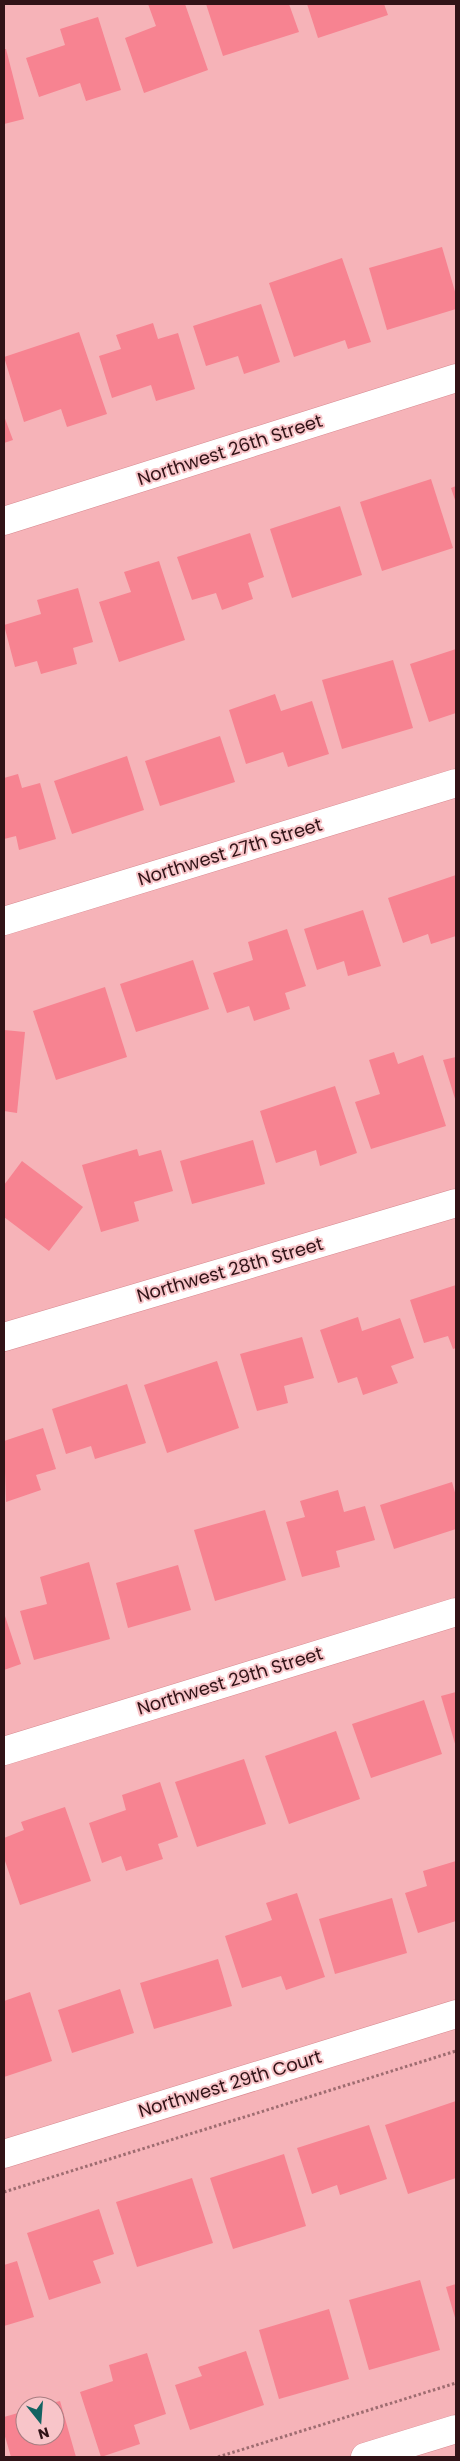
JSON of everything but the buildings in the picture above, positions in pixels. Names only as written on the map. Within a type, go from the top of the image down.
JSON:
[{"type":"street","name":"Northwest 26th Street","points":[[4,521],[456,378]]},
{"type":"street","name":"Northwest 27th Street","points":[[4,920],[456,783]]},
{"type":"street","name":"Northwest 28th Street","points":[[4,1337],[456,1203]]},
{"type":"street","name":"Northwest 29th Street","points":[[4,1751],[456,1612]]},
{"type":"street","name":"Northwest 29th Court","points":[[4,2154],[456,2014]]},
{"type":"street","points":[[365,2457],[456,2429]]},
{"type":"path","points":[[4,2192],[456,2051]]},
{"type":"path","points":[[218,2457],[456,2383]]}]
